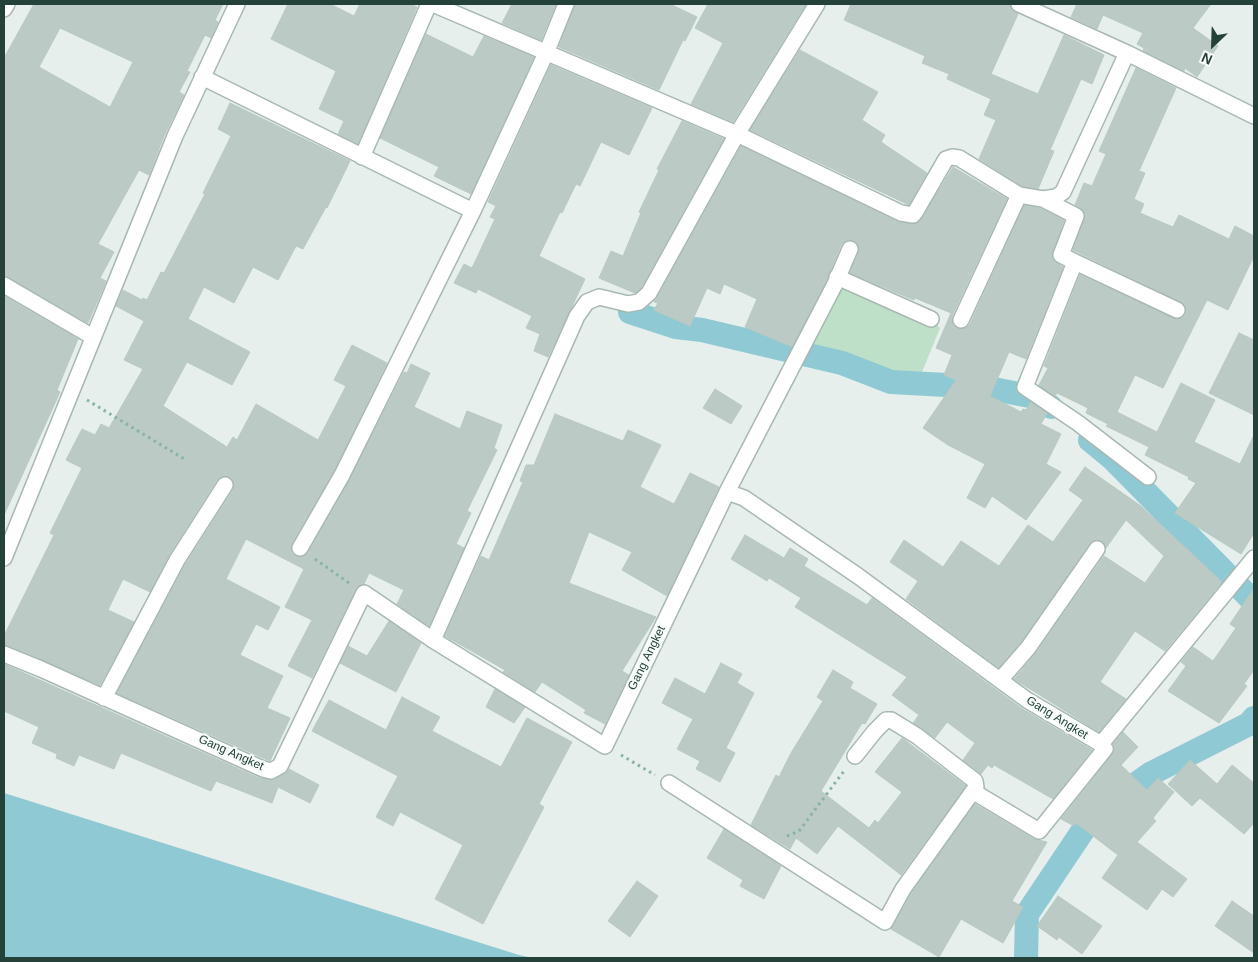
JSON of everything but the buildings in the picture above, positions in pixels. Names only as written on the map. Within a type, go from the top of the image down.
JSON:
[{"type":"street","points":[[4,9],[7,4]]},
{"type":"street","points":[[4,558],[93,336],[114,292],[175,136],[237,4]]},
{"type":"street","points":[[362,157],[429,4]]},
{"type":"street","points":[[433,4],[547,51],[736,134],[901,214],[913,215],[946,159],[952,157],[1019,194],[1043,199],[1076,216],[1061,256],[1177,310]]},
{"type":"street","points":[[300,548],[342,475],[473,211],[547,51],[566,4]]},
{"type":"street","points":[[432,640],[577,316],[587,302],[599,297],[628,304],[639,302],[649,293],[736,134],[817,4]]},
{"type":"street","points":[[1019,4],[1127,52],[1254,116]]},
{"type":"street","points":[[1043,199],[1056,197],[1063,192],[1127,52]]},
{"type":"street","points":[[202,77],[473,211]]},
{"type":"street","points":[[960,320],[1019,194]]},
{"type":"street","points":[[727,492],[807,339],[850,249]]},
{"type":"street","points":[[1075,262],[1025,387],[1078,423],[1148,477]]},
{"type":"street","points":[[838,277],[931,319]]},
{"type":"street","points":[[4,285],[93,336]]},
{"type":"street","points":[[104,698],[177,560],[225,484]]},
{"type":"street","name":"Gang Angket","points":[[4,654],[41,668],[263,769],[278,769],[364,593],[432,640],[606,746],[727,492],[744,498],[858,576],[1001,679],[1027,700],[1101,744],[1243,569],[1254,558]]},
{"type":"street","points":[[1001,679],[1028,648],[1098,550]]},
{"type":"street","points":[[669,784],[885,922],[903,889],[974,792],[975,781],[917,736],[891,720],[886,720],[875,731],[855,756]]},
{"type":"street","points":[[974,792],[1039,831],[1105,749],[1101,744]]},
{"type":"path","points":[[72,391],[186,460]]},
{"type":"path","points":[[300,548],[364,593]]},
{"type":"path","points":[[780,833],[786,836],[799,831],[855,756]]},
{"type":"green space","points":[[837,277],[931,319],[940,328],[920,377],[905,376],[861,365],[827,353],[807,339]]},
{"type":"water","points":[[4,793],[519,955],[533,958],[4,958]]},
{"type":"waterway","points":[[630,312],[676,327],[702,330],[842,363],[891,382],[983,387],[1040,398],[1051,407]]},
{"type":"waterway","points":[[1090,440],[1113,459],[1254,602]]},
{"type":"waterway","points":[[1026,958],[1027,914],[1094,814],[1150,774],[1249,724],[1254,718]]}]
